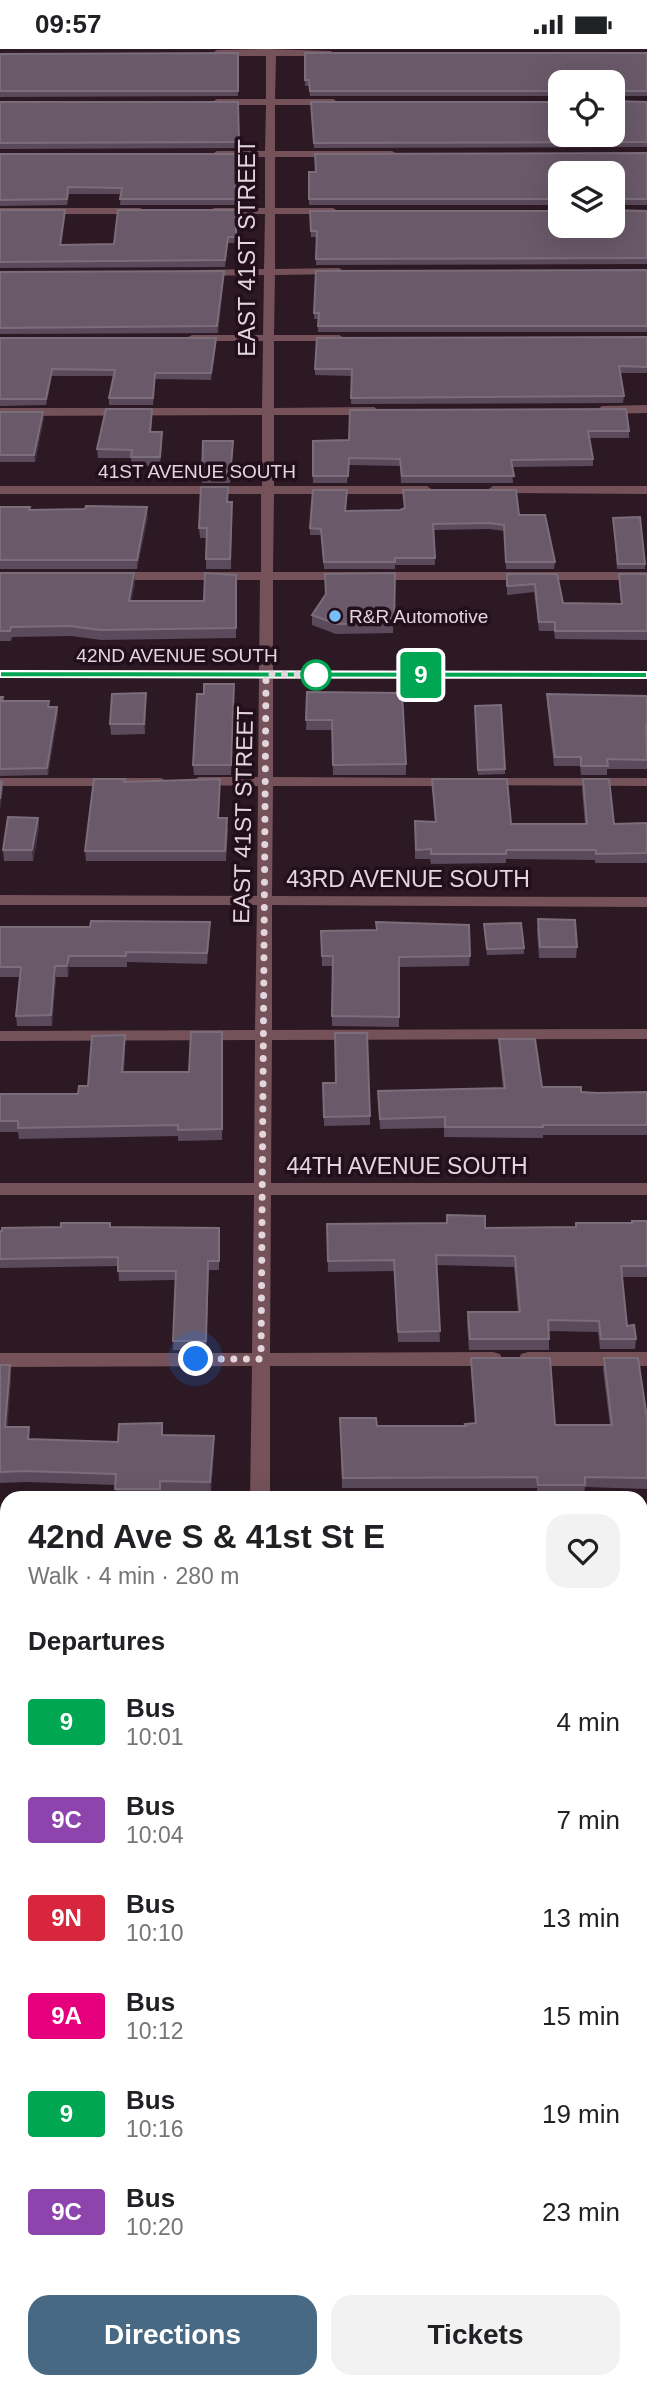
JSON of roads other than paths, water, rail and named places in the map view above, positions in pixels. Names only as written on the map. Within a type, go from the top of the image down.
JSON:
[{"type":"street","name":"EAST 41ST STREET","points":[[260,1491],[271,51]]},
{"type":"street","points":[[209,53],[345,53]]},
{"type":"street","points":[[200,102],[342,102]]},
{"type":"street","points":[[207,154],[401,153]]},
{"type":"street","points":[[0,211],[146,211]]},
{"type":"street","points":[[199,211],[342,211]]},
{"type":"street","points":[[192,273],[347,271]]},
{"type":"street","points":[[180,338],[358,338]]},
{"type":"street","points":[[593,410],[647,409]]},
{"type":"street","points":[[0,412],[389,411]]},
{"type":"street","name":"41ST AVENUE SOUTH","points":[[0,490],[442,490]]},
{"type":"street","points":[[483,490],[647,490]]},
{"type":"street","points":[[93,576],[647,576]]},
{"type":"street","name":"42ND AVENUE SOUTH","points":[[0,674],[647,675]]},
{"type":"street","points":[[0,782],[647,782]]},
{"type":"street","name":"43RD AVENUE SOUTH","points":[[0,900],[647,902]]},
{"type":"street","points":[[0,1036],[647,1034]]},
{"type":"street","name":"44TH AVENUE SOUTH","points":[[0,1189],[647,1189]]},
{"type":"street","points":[[0,1360],[647,1359]]},
{"type":"place","name":"R&R Automotive","points":[[335,616]]}]
